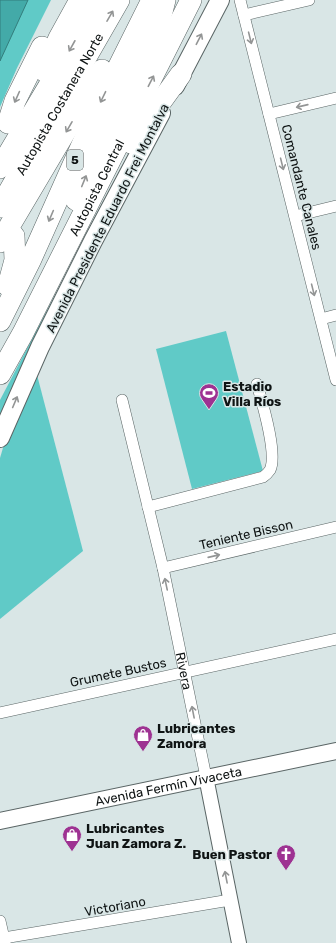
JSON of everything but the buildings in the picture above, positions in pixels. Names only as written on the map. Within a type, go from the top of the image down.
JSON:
[{"type":"highway","points":[[8,123],[22,87],[66,0]]},
{"type":"highway","points":[[12,148],[49,59],[80,0]]},
{"type":"highway","name":"Autopista Costanera Norte","points":[[0,168],[98,0]]},
{"type":"highway","name":"Autopista Costanera Norte","points":[[0,207],[119,0]]},
{"type":"highway","points":[[0,282],[9,265],[14,250],[10,239],[102,70],[149,0]]},
{"type":"highway","name":"5","points":[[0,321],[18,288],[102,100],[152,0]]},
{"type":"highway","points":[[42,297],[83,182],[157,25],[165,0]]},
{"type":"highway","name":"Autopista Central","points":[[0,374],[42,297],[191,0]]},
{"type":"highway","points":[[82,215],[135,137],[181,74]]},
{"type":"highway","points":[[0,305],[13,272],[16,252],[10,239]]},
{"type":"highway","points":[[0,387],[23,333]]},
{"type":"main road","name":"Avenida Presidente Eduardo Frei Montalva","points":[[0,438],[40,347],[93,242],[220,0]]},
{"type":"main road","name":"Avenida Fermín Vivaceta","points":[[0,821],[336,751]]},
{"type":"street","name":"Comandante Canales","points":[[240,0],[336,380]]},
{"type":"street","points":[[244,15],[309,0]]},
{"type":"street","points":[[269,114],[336,98]]},
{"type":"street","points":[[295,216],[336,206]]},
{"type":"street","points":[[320,318],[336,315]]},
{"type":"street","points":[[148,507],[263,477],[268,472],[271,466],[270,440],[268,426],[257,384]]},
{"type":"street","name":"Rivera","points":[[122,400],[185,672],[239,943]]},
{"type":"street","name":"Teniente Bisson","points":[[162,568],[336,527]]},
{"type":"street","name":"Grumete Bustos","points":[[0,713],[336,638]]},
{"type":"street","name":"Victoriano","points":[[4,941],[230,900]]},
{"type":"street","points":[[0,921],[4,941]]},
{"type":"shaded area","points":[[0,0],[51,0],[17,68],[0,107]]},
{"type":"shaded area","points":[[0,0],[28,0],[0,61]]},
{"type":"shaded area","points":[[135,143],[0,425],[0,400]]},
{"type":"shaded area","name":"Estadio Villa Ríos","points":[[226,331],[263,471],[192,489],[156,349]]},
{"type":"shaded area","points":[[36,371],[83,551],[0,619],[0,458],[5,441]]},
{"type":"place","name":"Estadio Villa Ríos","points":[[209,410]]},
{"type":"place","name":"Lubricantes Zamora","points":[[143,752]]},
{"type":"place","name":"Lubricantes Juan Zamora Z.","points":[[72,852]]},
{"type":"place","name":"Buen Pastor","points":[[286,871]]}]
